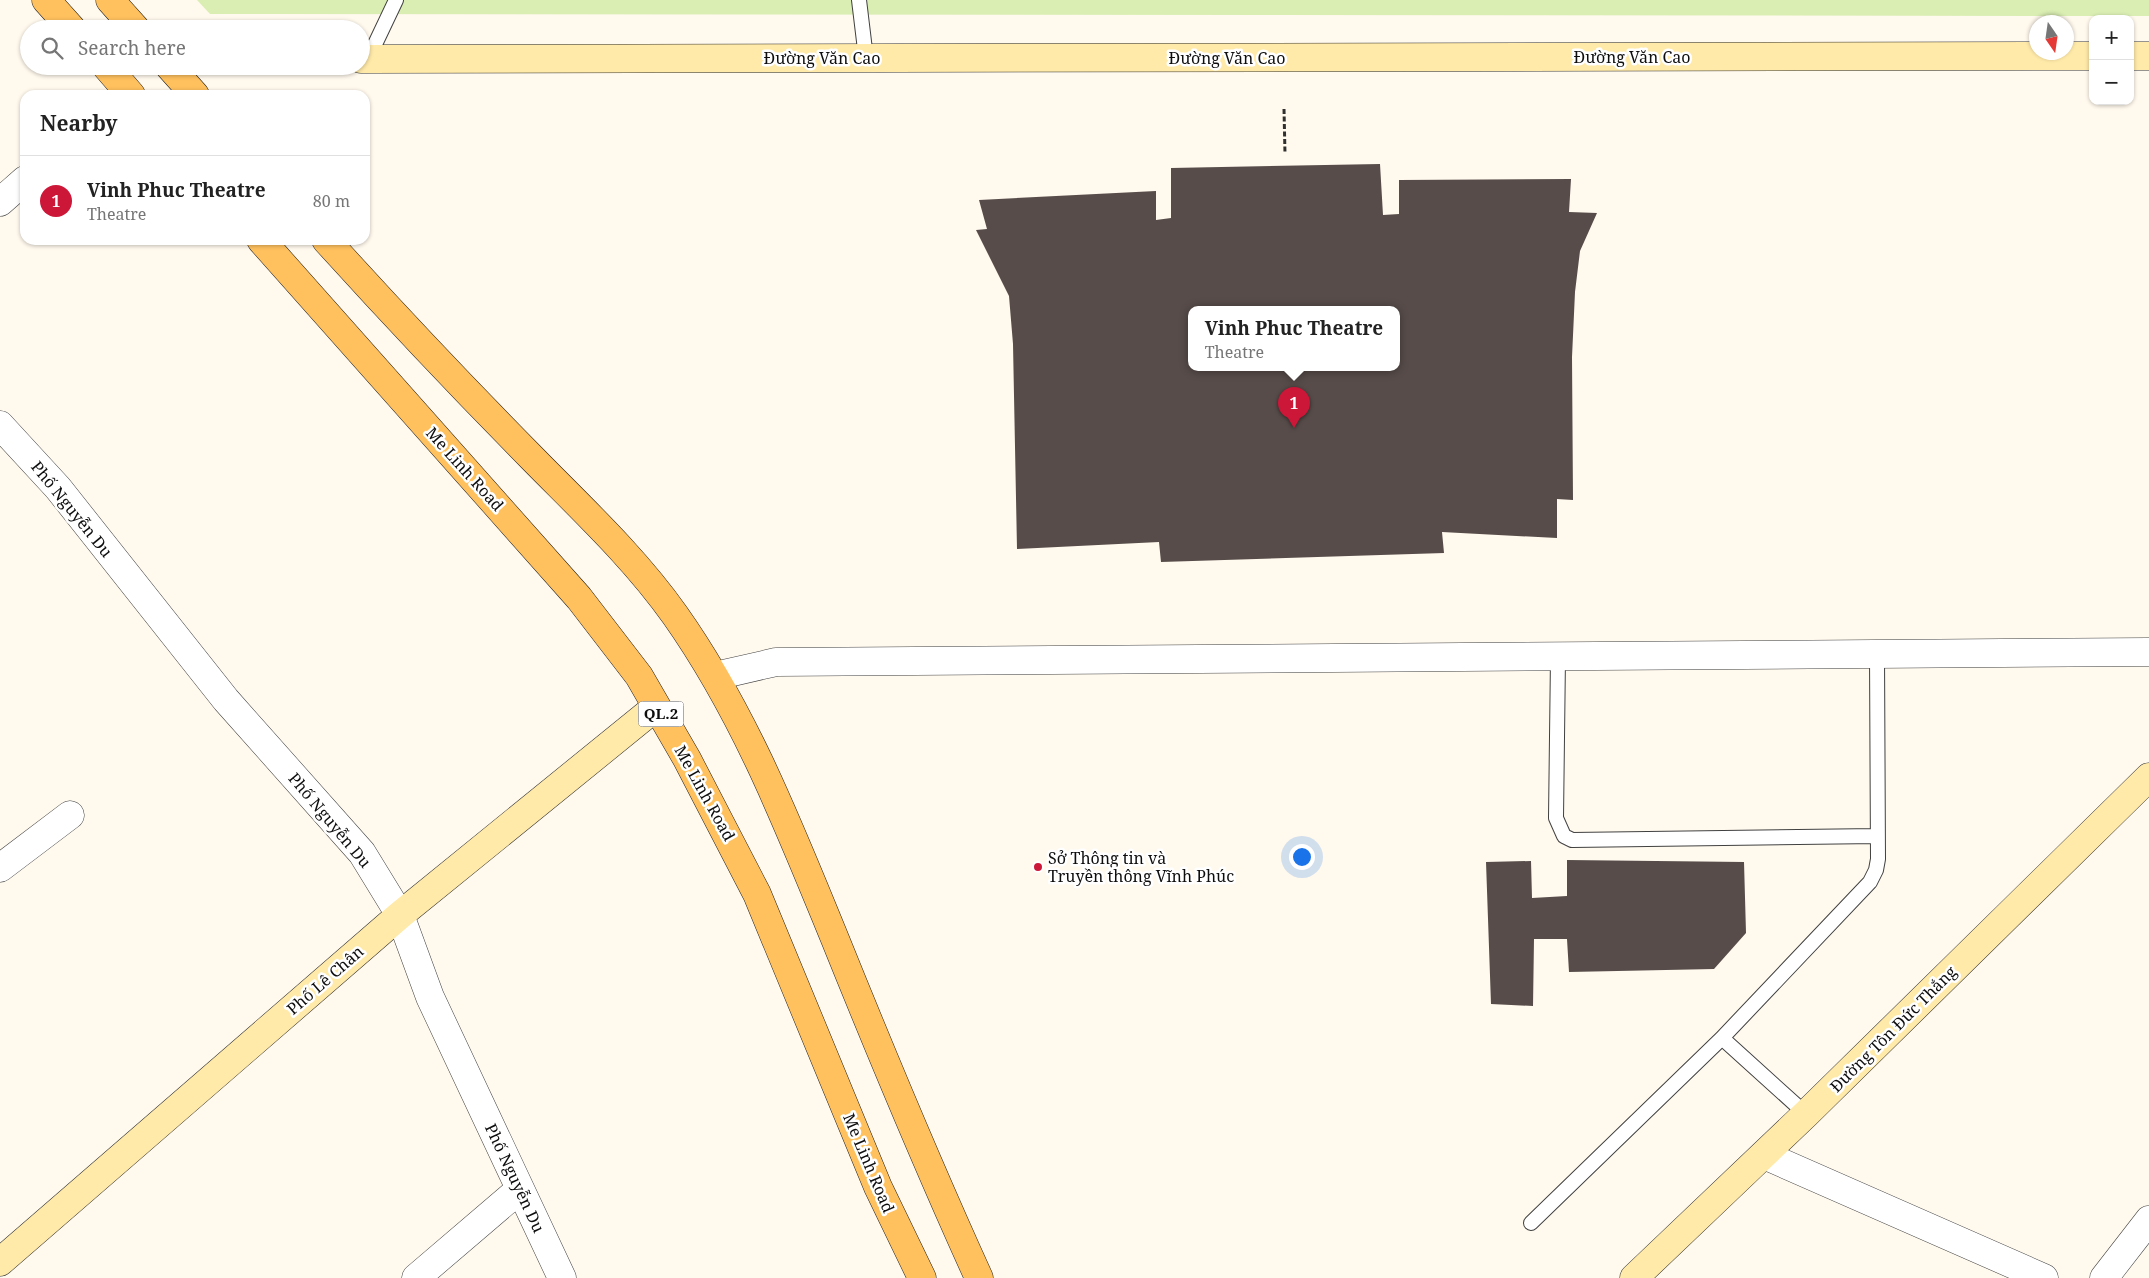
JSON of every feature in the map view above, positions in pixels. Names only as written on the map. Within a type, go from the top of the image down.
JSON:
[{"type":"main road","points":[[46,0],[64,20]]},
{"type":"main road","points":[[110,0],[128,20]]},
{"type":"main road","points":[[113,75],[124,90]]},
{"type":"main road","points":[[178,75],[191,90]]},
{"type":"main road","name":"Me Linh Road","points":[[265,245],[579,598],[639,676],[757,894],[878,1187],[922,1278]]},
{"type":"main road","points":[[330,245],[416,340],[628,557],[674,613],[715,676],[743,726],[787,820],[928,1167],[979,1278]]},
{"type":"street","name":"Đường Văn Cao","points":[[370,59],[2089,56]]},
{"type":"street","points":[[2134,56],[2149,56]]},
{"type":"street","points":[[0,202],[20,184]]},
{"type":"street","name":"Phố Nguyễn Du","points":[[0,425],[58,488],[226,700],[362,853],[400,915],[430,997],[562,1278]]},
{"type":"street","points":[[715,676],[776,662],[2149,652]]},
{"type":"street","name":"Phố Lê Chân","points":[[0,1262],[400,915],[656,707]]},
{"type":"street","name":"Đường Tôn Đức Thắng","points":[[1634,1278],[1764,1155],[2149,777]]},
{"type":"street","points":[[0,868],[70,815]]},
{"type":"street","points":[[1764,1155],[2044,1278]]},
{"type":"street","points":[[416,1278],[520,1189]]},
{"type":"street","points":[[2104,1278],[2149,1220]]},
{"type":"lane","points":[[370,49],[396,0]]},
{"type":"lane","points":[[859,0],[866,58]]},
{"type":"lane","points":[[1532,1223],[1722,1038],[1870,882],[1876,870],[1877,655]]},
{"type":"lane","points":[[1558,657],[1556,818],[1564,836],[1572,840],[1877,836]]},
{"type":"lane","points":[[1722,1038],[1806,1114]]},
{"type":"path","points":[[1284,109],[1285,154]]},
{"type":"green space","points":[[197,0],[2149,0],[2149,16],[210,14]]},
{"type":"building","points":[[1380,164],[1383,215],[1399,214],[1399,180],[1571,179],[1569,212],[1597,213],[1580,251],[1575,292],[1572,357],[1573,500],[1557,499],[1557,538],[1442,532],[1444,553],[1161,562],[1159,542],[1017,549],[1013,344],[1009,296],[976,230],[987,229],[979,200],[1156,191],[1156,220],[1171,218],[1171,168]]},
{"type":"building","points":[[1567,860],[1744,862],[1746,933],[1714,969],[1569,972],[1567,939],[1534,939],[1533,1006],[1491,1004],[1486,862],[1531,861],[1532,898],[1567,896]]},
{"type":"place","name":"Vinh Phuc Theatre","points":[[1294,428]]},
{"type":"place","name":"Sở Thông tin và Truyền thông Vĩnh Phúc","points":[[1038,867]]}]
